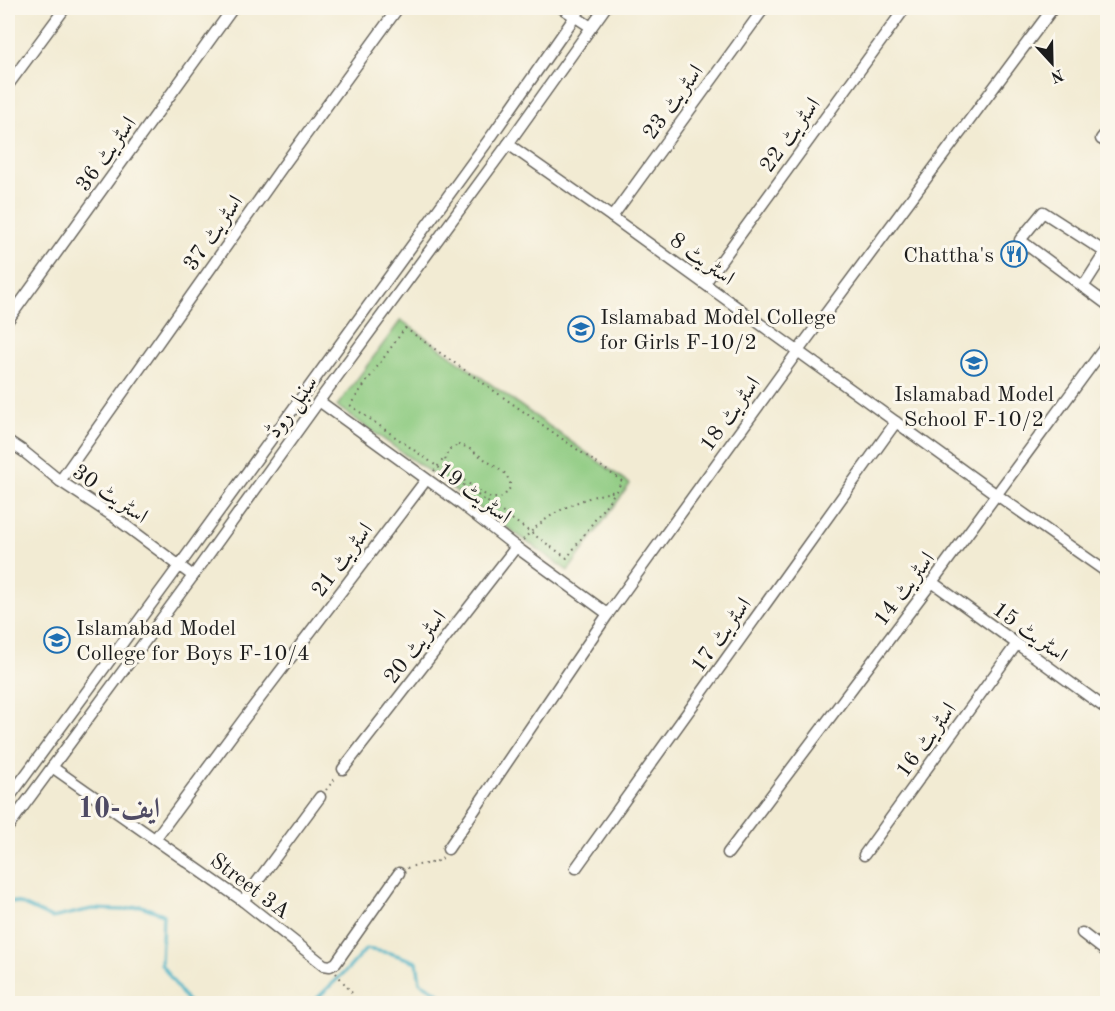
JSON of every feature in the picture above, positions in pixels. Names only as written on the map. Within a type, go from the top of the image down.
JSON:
[{"type":"street","points":[[8,82],[65,8]]},
{"type":"street","name":"اسٹریٹ 36","points":[[8,320],[233,8]]},
{"type":"street","name":"اسٹریٹ 37","points":[[60,481],[398,8]]},
{"type":"street","points":[[562,8],[577,12],[591,27]]},
{"type":"street","name":"سنبل روڈ","points":[[8,827],[605,8]]},
{"type":"street","name":"اسٹریٹ 23","points":[[612,217],[764,8]]},
{"type":"street","name":"اسٹریٹ 22","points":[[705,283],[905,8]]},
{"type":"street","name":"اسٹریٹ 18","points":[[448,849],[608,614],[798,351],[1053,8]]},
{"type":"street","name":"سنبل روڈ","points":[[8,799],[493,134],[577,12]]},
{"type":"street","points":[[1107,130],[1101,139],[1107,143]]},
{"type":"street","name":"اسٹریٹ 8","points":[[508,144],[705,283],[997,495],[1105,566]]},
{"type":"street","points":[[1083,287],[1106,250],[1043,212],[1020,240],[1107,305]]},
{"type":"street","points":[[341,343],[355,352]]},
{"type":"street","name":"اسٹریٹ 14","points":[[728,853],[997,495],[1107,343]]},
{"type":"street","name":"اسٹریٹ 19","points":[[319,401],[608,614]]},
{"type":"street","name":"اسٹریٹ 17","points":[[576,868],[896,422]]},
{"type":"street","name":"اسٹریٹ 30","points":[[8,441],[193,576]]},
{"type":"street","name":"اسٹریٹ 21","points":[[155,838],[426,480]]},
{"type":"street","name":"اسٹریٹ 20","points":[[343,769],[516,548]]},
{"type":"street","name":"اسٹریٹ 15","points":[[932,582],[1107,710]]},
{"type":"street","name":"اسٹریٹ 16","points":[[864,855],[1016,645]]},
{"type":"street","name":"Street 3A","points":[[52,767],[243,901],[324,965],[330,966]]},
{"type":"street","points":[[243,901],[320,797]]},
{"type":"street","points":[[330,966],[336,963],[399,873]]},
{"type":"street","points":[[1082,933],[1107,954]]},
{"type":"path","points":[[405,328],[622,481],[567,558],[437,467],[350,405],[405,328]]},
{"type":"path","points":[[426,480],[454,446],[462,445],[506,474],[510,483],[508,493],[500,498],[490,498],[450,471],[445,457]]},
{"type":"path","points":[[516,548],[544,520],[561,509],[588,498],[616,491]]},
{"type":"path","points":[[320,797],[343,769]]},
{"type":"path","points":[[399,873],[413,866],[439,861],[448,849]]},
{"type":"path","points":[[330,966],[352,993],[354,999],[351,1004]]},
{"type":"green space","points":[[401,320],[630,484],[568,571],[337,406]]},
{"type":"waterway","points":[[8,901],[19,903],[52,918],[92,909],[123,910],[141,906],[163,914],[161,964],[190,1004]]},
{"type":"waterway","points":[[311,1004],[366,949],[390,953],[417,962],[420,982],[439,993],[446,1004]]},
{"type":"place","name":"Chattha's","points":[[1014,254]]},
{"type":"place","name":"Islamabad Model College for Girls F-10/2","points":[[581,329]]},
{"type":"place","name":"Islamabad Model School F-10/2","points":[[974,363]]},
{"type":"place","name":"Islamabad Model College for Boys F-10/4","points":[[57,640]]},
{"type":"district","name":"ایف-10","points":[[119,807]]}]
